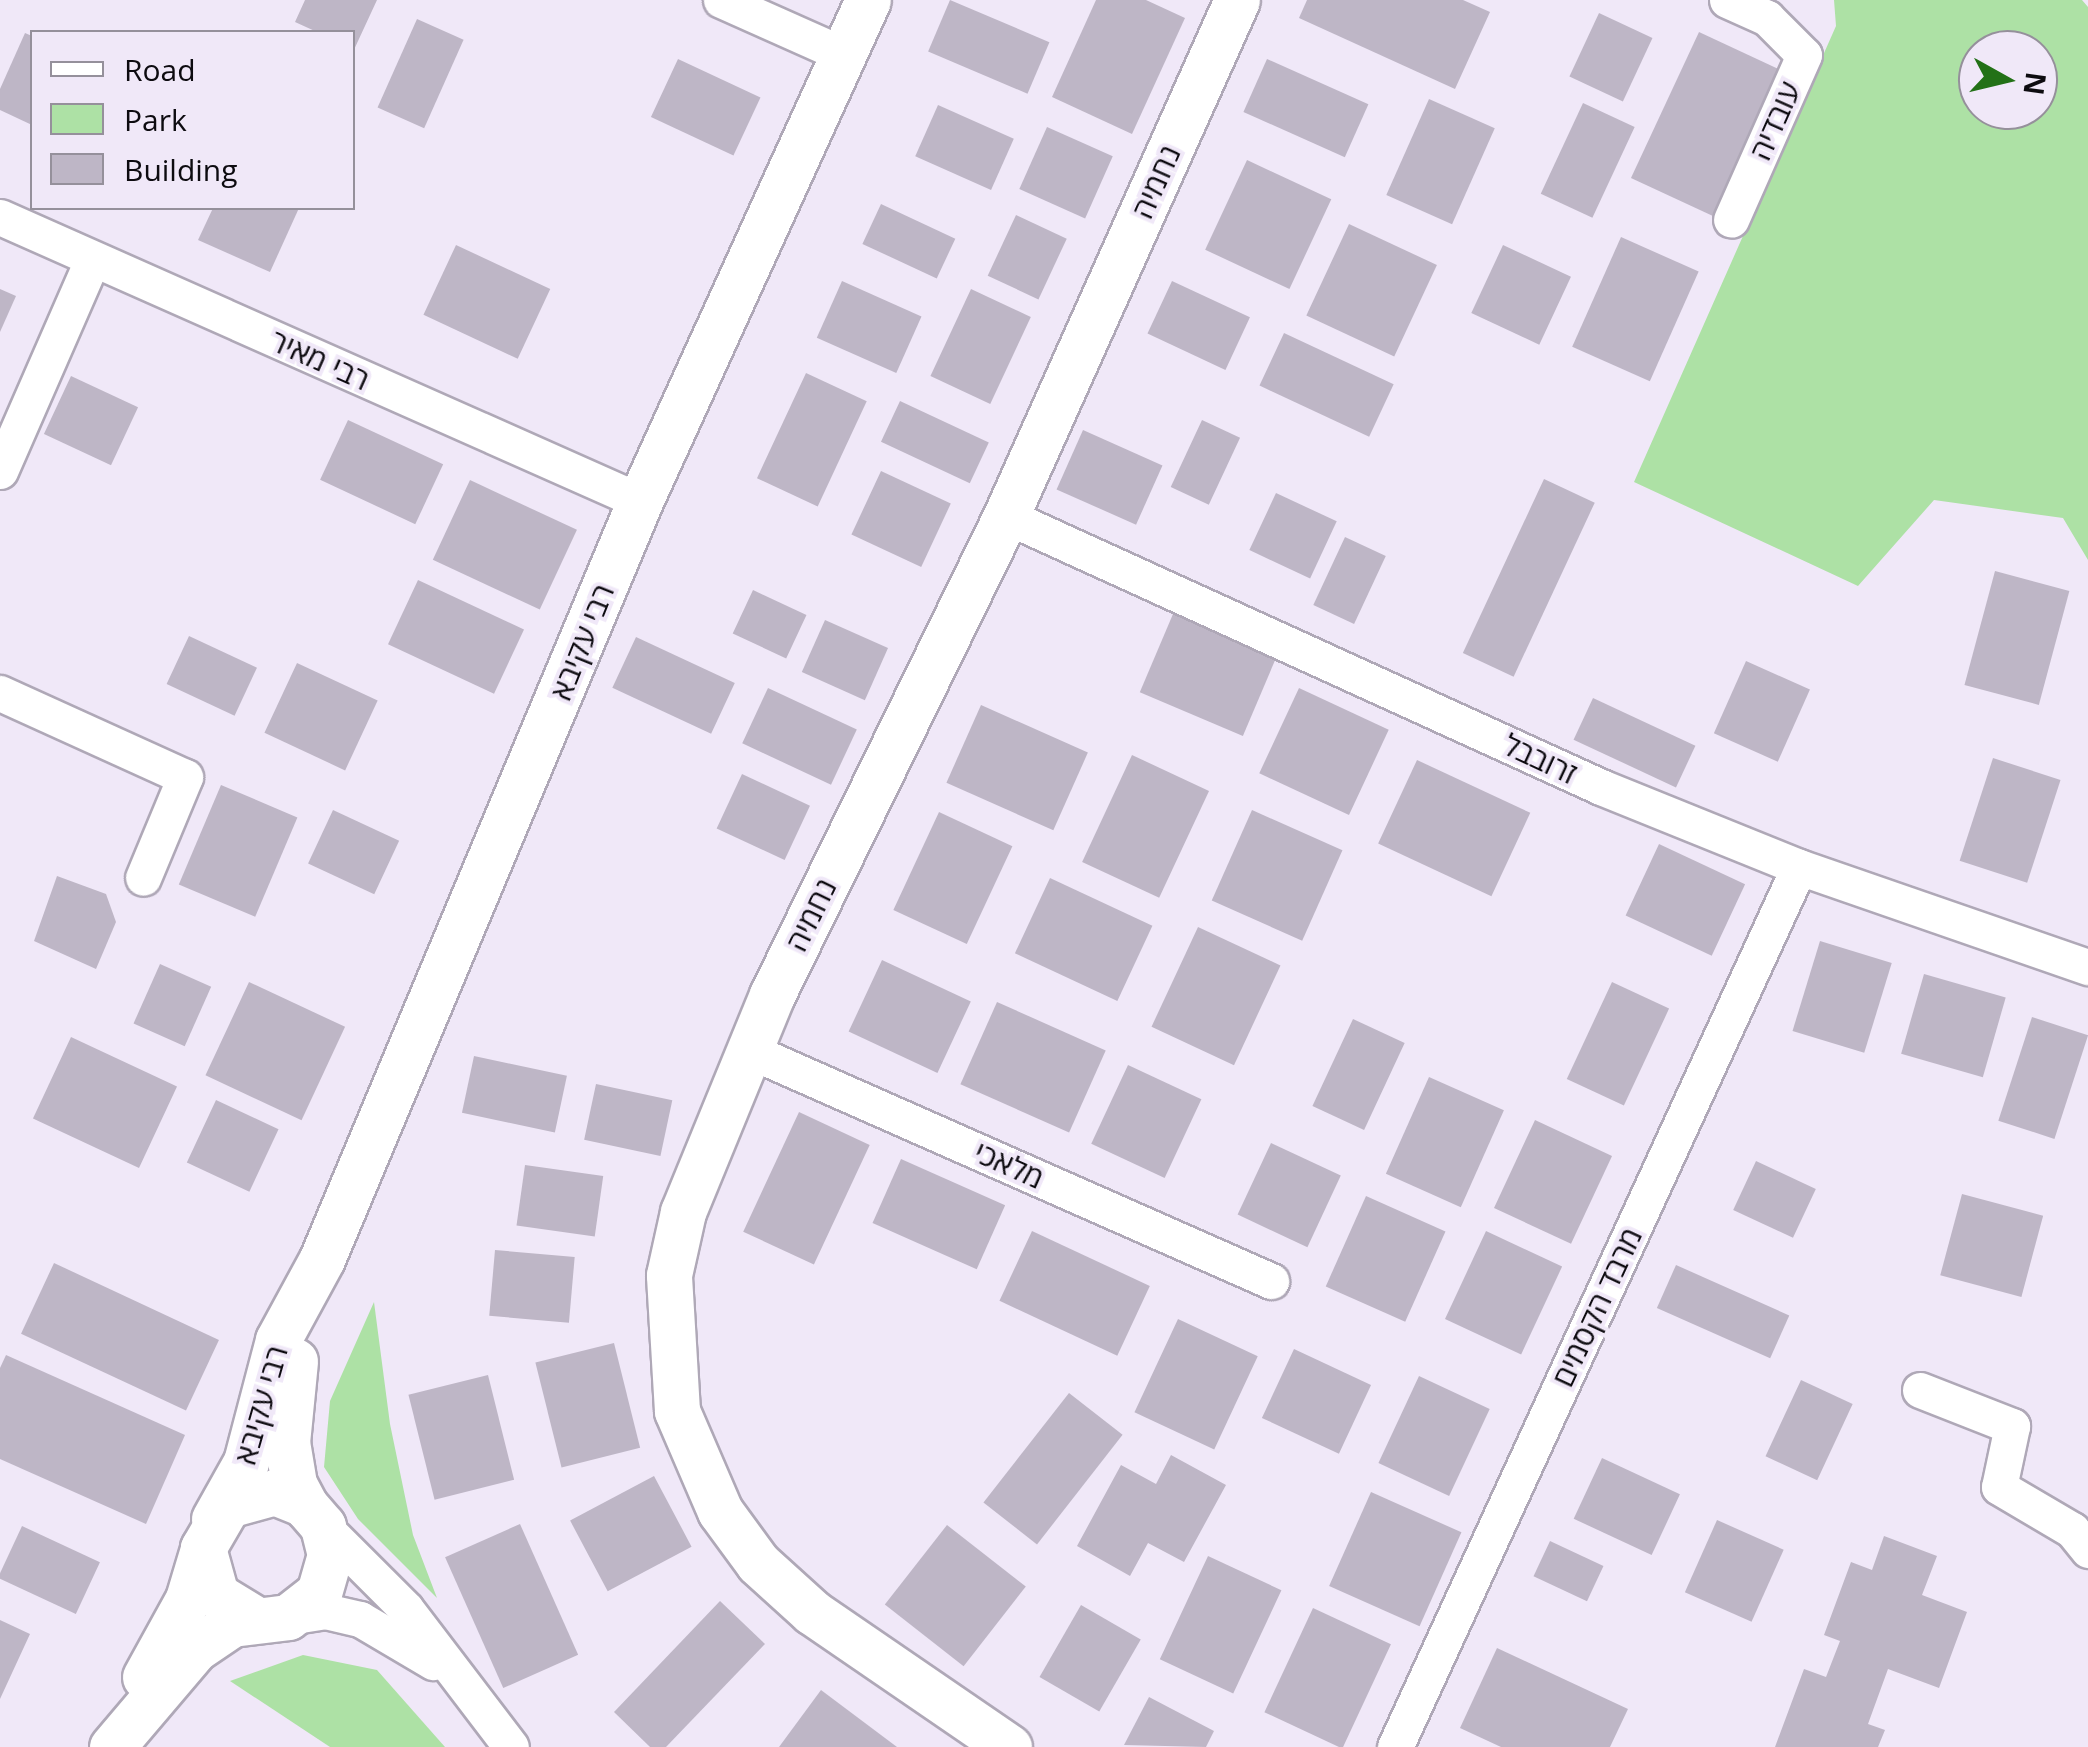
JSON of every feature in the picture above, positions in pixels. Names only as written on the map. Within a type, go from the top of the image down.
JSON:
[{"type":"street","points":[[720,0],[840,53]]},
{"type":"street","name":"רבי עקיבא","points":[[109,1747],[178,1620],[209,1533],[246,1462],[278,1340],[308,1290],[640,501],[840,53],[868,0]]},
{"type":"street","name":"נחמיה","points":[[1008,1747],[812,1612],[758,1562],[697,1470],[678,1412],[669,1275],[683,1212],[748,1050],[1006,516],[1238,0]]},
{"type":"street","name":"עובדיה","points":[[1727,0],[1767,18],[1804,55],[1731,220]]},
{"type":"street","name":"רבי מאיר","points":[[0,218],[640,501]]},
{"type":"street","points":[[0,471],[92,260]]},
{"type":"street","name":"זרובבל","points":[[1006,516],[1601,787],[1799,867],[2088,966]]},
{"type":"street","points":[[0,692],[185,777],[143,878]]},
{"type":"street","name":"מרבד הקסמים","points":[[1395,1747],[1799,867]]},
{"type":"street","name":"מלאכי","points":[[748,1050],[1271,1281]]},
{"type":"street","name":"רבי עקיבא","points":[[308,1290],[286,1421],[289,1464],[315,1516]]},
{"type":"street","points":[[1920,1390],[2012,1426],[1999,1488],[2072,1530],[2088,1550]]},
{"type":"street","points":[[454,1678],[360,1619],[325,1612],[273,1618],[230,1609],[216,1595],[209,1533],[255,1493],[286,1495],[315,1516],[406,1609],[454,1678],[511,1747]]},
{"type":"street","points":[[273,1618],[312,1601],[328,1575],[315,1516]]},
{"type":"street","name":"רבי עקיבא","points":[[109,1747],[195,1649],[232,1624],[273,1618]]},
{"type":"green space","points":[[1834,0],[2082,0],[2088,7],[2088,560],[2063,518],[1934,500],[1858,586],[1634,482],[1836,26]]},
{"type":"green space","points":[[374,1302],[390,1424],[413,1535],[437,1598],[358,1519],[324,1467],[330,1401]]},
{"type":"green space","points":[[303,1655],[377,1670],[445,1747],[330,1747],[230,1681]]},
{"type":"building","points":[[305,0],[377,0],[355,48],[355,30],[313,30],[295,22]]},
{"type":"building","points":[[950,0],[1049,42],[1028,94],[928,52]]},
{"type":"building","points":[[1096,0],[1146,0],[1185,18],[1132,134],[1052,97]]},
{"type":"building","points":[[1307,0],[1463,0],[1490,12],[1455,89],[1299,18]]},
{"type":"building","points":[[1599,13],[1652,38],[1623,101],[1569,76]]},
{"type":"building","points":[[417,19],[464,40],[424,128],[378,108]]},
{"type":"building","points":[[1699,32],[1781,70],[1713,216],[1631,178]]},
{"type":"building","points":[[25,33],[30,35],[30,124],[0,110],[0,89]]},
{"type":"building","points":[[678,59],[760,97],[733,155],[651,117]]},
{"type":"building","points":[[1267,59],[1368,104],[1345,157],[1243,112]]},
{"type":"building","points":[[1429,99],[1495,128],[1452,224],[1386,195]]},
{"type":"building","points":[[1583,103],[1635,127],[1592,218],[1541,194]]},
{"type":"building","points":[[938,105],[1014,139],[991,190],[915,156]]},
{"type":"building","points":[[1047,127],[1113,156],[1085,218],[1019,189]]},
{"type":"building","points":[[1247,160],[1331,199],[1289,289],[1205,250]]},
{"type":"building","points":[[881,204],[955,239],[937,279],[862,244]]},
{"type":"building","points":[[212,210],[298,210],[270,272],[198,240]]},
{"type":"building","points":[[1016,215],[1067,239],[1038,299],[988,276]]},
{"type":"building","points":[[1349,224],[1437,265],[1394,357],[1306,316]]},
{"type":"building","points":[[1621,237],[1699,272],[1650,381],[1572,347]]},
{"type":"building","points":[[456,245],[550,289],[518,359],[423,315]]},
{"type":"building","points":[[1503,245],[1571,277],[1539,345],[1471,313]]},
{"type":"building","points":[[842,281],[921,316],[896,373],[817,338]]},
{"type":"building","points":[[1172,281],[1250,317],[1225,370],[1147,334]]},
{"type":"building","points":[[0,289],[16,296],[0,332]]},
{"type":"building","points":[[971,289],[1031,317],[990,404],[930,376]]},
{"type":"building","points":[[1284,333],[1394,384],[1369,437],[1259,386]]},
{"type":"building","points":[[806,373],[867,401],[818,506],[757,478]]},
{"type":"building","points":[[71,376],[138,407],[111,465],[44,434]]},
{"type":"building","points":[[900,401],[989,442],[970,483],[881,442]]},
{"type":"building","points":[[348,420],[443,464],[415,524],[320,480]]},
{"type":"building","points":[[1202,420],[1240,438],[1209,505],[1171,487]]},
{"type":"building","points":[[1083,430],[1162,465],[1136,525],[1057,489]]},
{"type":"building","points":[[881,471],[951,504],[921,567],[851,534]]},
{"type":"building","points":[[1544,479],[1595,503],[1514,677],[1463,653]]},
{"type":"building","points":[[470,480],[577,530],[540,610],[433,560]]},
{"type":"building","points":[[1276,493],[1337,521],[1310,578],[1249,550]]},
{"type":"building","points":[[1345,537],[1386,556],[1354,624],[1313,605]]},
{"type":"building","points":[[1995,571],[2069,591],[2039,705],[1964,685]]},
{"type":"building","points":[[418,580],[524,629],[494,694],[388,644]]},
{"type":"building","points":[[753,590],[806,615],[786,658],[733,634]]},
{"type":"building","points":[[1173,614],[1276,658],[1243,736],[1140,692]]},
{"type":"building","points":[[825,620],[888,648],[865,700],[802,672]]},
{"type":"building","points":[[189,636],[257,668],[235,716],[167,684]]},
{"type":"building","points":[[636,637],[735,683],[711,734],[612,688]]},
{"type":"building","points":[[1746,661],[1810,689],[1778,762],[1714,733]]},
{"type":"building","points":[[297,663],[378,701],[345,770],[264,733]]},
{"type":"building","points":[[768,688],[857,729],[831,785],[742,743]]},
{"type":"building","points":[[1299,688],[1389,730],[1349,815],[1259,773]]},
{"type":"building","points":[[1593,698],[1695,746],[1676,787],[1574,740]]},
{"type":"building","points":[[981,705],[1088,753],[1053,830],[946,783]]},
{"type":"building","points":[[1132,755],[1209,791],[1159,898],[1082,862]]},
{"type":"building","points":[[1993,758],[2061,780],[2027,883],[1960,861]]},
{"type":"building","points":[[1417,760],[1530,813],[1491,896],[1378,843]]},
{"type":"building","points":[[742,774],[810,806],[785,860],[717,828]]},
{"type":"building","points":[[221,785],[297,817],[255,917],[179,884]]},
{"type":"building","points":[[333,810],[399,841],[374,894],[308,863]]},
{"type":"building","points":[[1252,810],[1342,850],[1302,941],[1212,900]]},
{"type":"building","points":[[939,812],[1012,846],[967,944],[893,910]]},
{"type":"building","points":[[1659,844],[1745,884],[1712,956],[1626,916]]},
{"type":"building","points":[[57,876],[106,894],[116,922],[96,969],[34,941]]},
{"type":"building","points":[[1050,878],[1152,926],[1117,1001],[1015,953]]},
{"type":"building","points":[[1198,927],[1280,965],[1234,1065],[1152,1027]]},
{"type":"building","points":[[1820,941],[1892,963],[1864,1053],[1793,1031]]},
{"type":"building","points":[[882,960],[971,1001],[937,1073],[849,1032]]},
{"type":"building","points":[[160,964],[211,987],[185,1046],[134,1023]]},
{"type":"building","points":[[1924,974],[2006,997],[1983,1077],[1901,1054]]},
{"type":"building","points":[[249,982],[345,1027],[302,1120],[205,1075]]},
{"type":"building","points":[[1612,982],[1669,1009],[1624,1106],[1567,1079]]},
{"type":"building","points":[[997,1002],[1106,1050],[1069,1133],[960,1084]]},
{"type":"building","points":[[2032,1017],[2088,1035],[2054,1139],[1998,1121]]},
{"type":"building","points":[[1353,1019],[1405,1043],[1364,1130],[1312,1106]]},
{"type":"building","points":[[71,1037],[177,1086],[139,1168],[33,1119]]},
{"type":"building","points":[[474,1056],[567,1076],[555,1132],[462,1113]]},
{"type":"building","points":[[1128,1065],[1201,1099],[1165,1178],[1091,1144]]},
{"type":"building","points":[[1429,1077],[1504,1110],[1461,1207],[1386,1174]]},
{"type":"building","points":[[596,1084],[672,1100],[660,1156],[584,1140]]},
{"type":"building","points":[[216,1100],[279,1129],[249,1192],[187,1163]]},
{"type":"building","points":[[799,1112],[870,1145],[814,1265],[743,1232]]},
{"type":"building","points":[[1535,1120],[1612,1156],[1571,1244],[1494,1208]]},
{"type":"building","points":[[1271,1143],[1341,1176],[1307,1247],[1238,1215]]},
{"type":"building","points":[[901,1159],[1005,1205],[977,1269],[873,1223]]},
{"type":"building","points":[[1756,1161],[1816,1189],[1793,1238],[1733,1210]]},
{"type":"building","points":[[525,1165],[603,1176],[595,1236],[517,1225]]},
{"type":"building","points":[[1962,1194],[2043,1216],[2021,1297],[1940,1275]]},
{"type":"building","points":[[1366,1196],[1445,1231],[1405,1322],[1326,1286]]},
{"type":"building","points":[[1032,1231],[1150,1286],[1117,1356],[999,1301]]},
{"type":"building","points":[[1486,1231],[1562,1266],[1521,1354],[1445,1319]]},
{"type":"building","points":[[495,1250],[575,1257],[569,1323],[489,1316]]},
{"type":"building","points":[[54,1263],[219,1340],[186,1411],[21,1334]]},
{"type":"building","points":[[1676,1265],[1789,1315],[1770,1358],[1657,1308]]},
{"type":"building","points":[[1178,1319],[1258,1356],[1214,1450],[1134,1412]]},
{"type":"building","points":[[614,1343],[640,1448],[562,1467],[535,1363]]},
{"type":"building","points":[[1294,1349],[1371,1385],[1339,1454],[1262,1418]]},
{"type":"building","points":[[6,1355],[185,1435],[146,1524],[0,1459],[0,1368]]},
{"type":"building","points":[[488,1375],[514,1480],[435,1500],[408,1395]]},
{"type":"building","points":[[1419,1376],[1490,1409],[1449,1496],[1378,1463]]},
{"type":"building","points":[[1801,1380],[1853,1404],[1817,1480],[1766,1456]]},
{"type":"building","points":[[1069,1393],[1123,1435],[1037,1544],[983,1503]]},
{"type":"building","points":[[1171,1455],[1226,1485],[1184,1562],[1148,1543],[1130,1576],[1077,1546],[1121,1465],[1156,1484]]},
{"type":"building","points":[[1602,1458],[1680,1494],[1652,1555],[1574,1519]]},
{"type":"building","points":[[654,1476],[692,1547],[608,1591],[570,1521]]},
{"type":"building","points":[[1371,1492],[1461,1532],[1420,1626],[1329,1586]]},
{"type":"building","points":[[1717,1520],[1784,1550],[1752,1622],[1685,1592]]},
{"type":"building","points":[[520,1524],[578,1655],[503,1688],[445,1557]]},
{"type":"building","points":[[947,1525],[1026,1587],[964,1666],[885,1605]]},
{"type":"building","points":[[22,1526],[100,1562],[76,1614],[0,1579]]},
{"type":"building","points":[[1884,1536],[1937,1556],[1922,1595],[1967,1612],[1939,1688],[1888,1669],[1868,1724],[1885,1730],[1878,1747],[1775,1747],[1804,1669],[1826,1677],[1840,1641],[1824,1635],[1851,1562],[1872,1570]]},
{"type":"building","points":[[1550,1541],[1603,1566],[1587,1601],[1534,1576]]},
{"type":"building","points":[[1208,1556],[1281,1590],[1233,1694],[1160,1659]]},
{"type":"building","points":[[720,1601],[765,1644],[666,1747],[650,1747],[614,1712]]},
{"type":"building","points":[[1081,1605],[1141,1640],[1099,1711],[1040,1677]]},
{"type":"building","points":[[1313,1608],[1391,1644],[1343,1747],[1264,1712]]},
{"type":"building","points":[[0,1620],[30,1634],[0,1699]]},
{"type":"building","points":[[1497,1648],[1628,1709],[1610,1747],[1501,1747],[1460,1728]]},
{"type":"building","points":[[821,1690],[897,1747],[779,1747]]},
{"type":"building","points":[[1149,1697],[1214,1731],[1206,1747],[1124,1745]]}]
